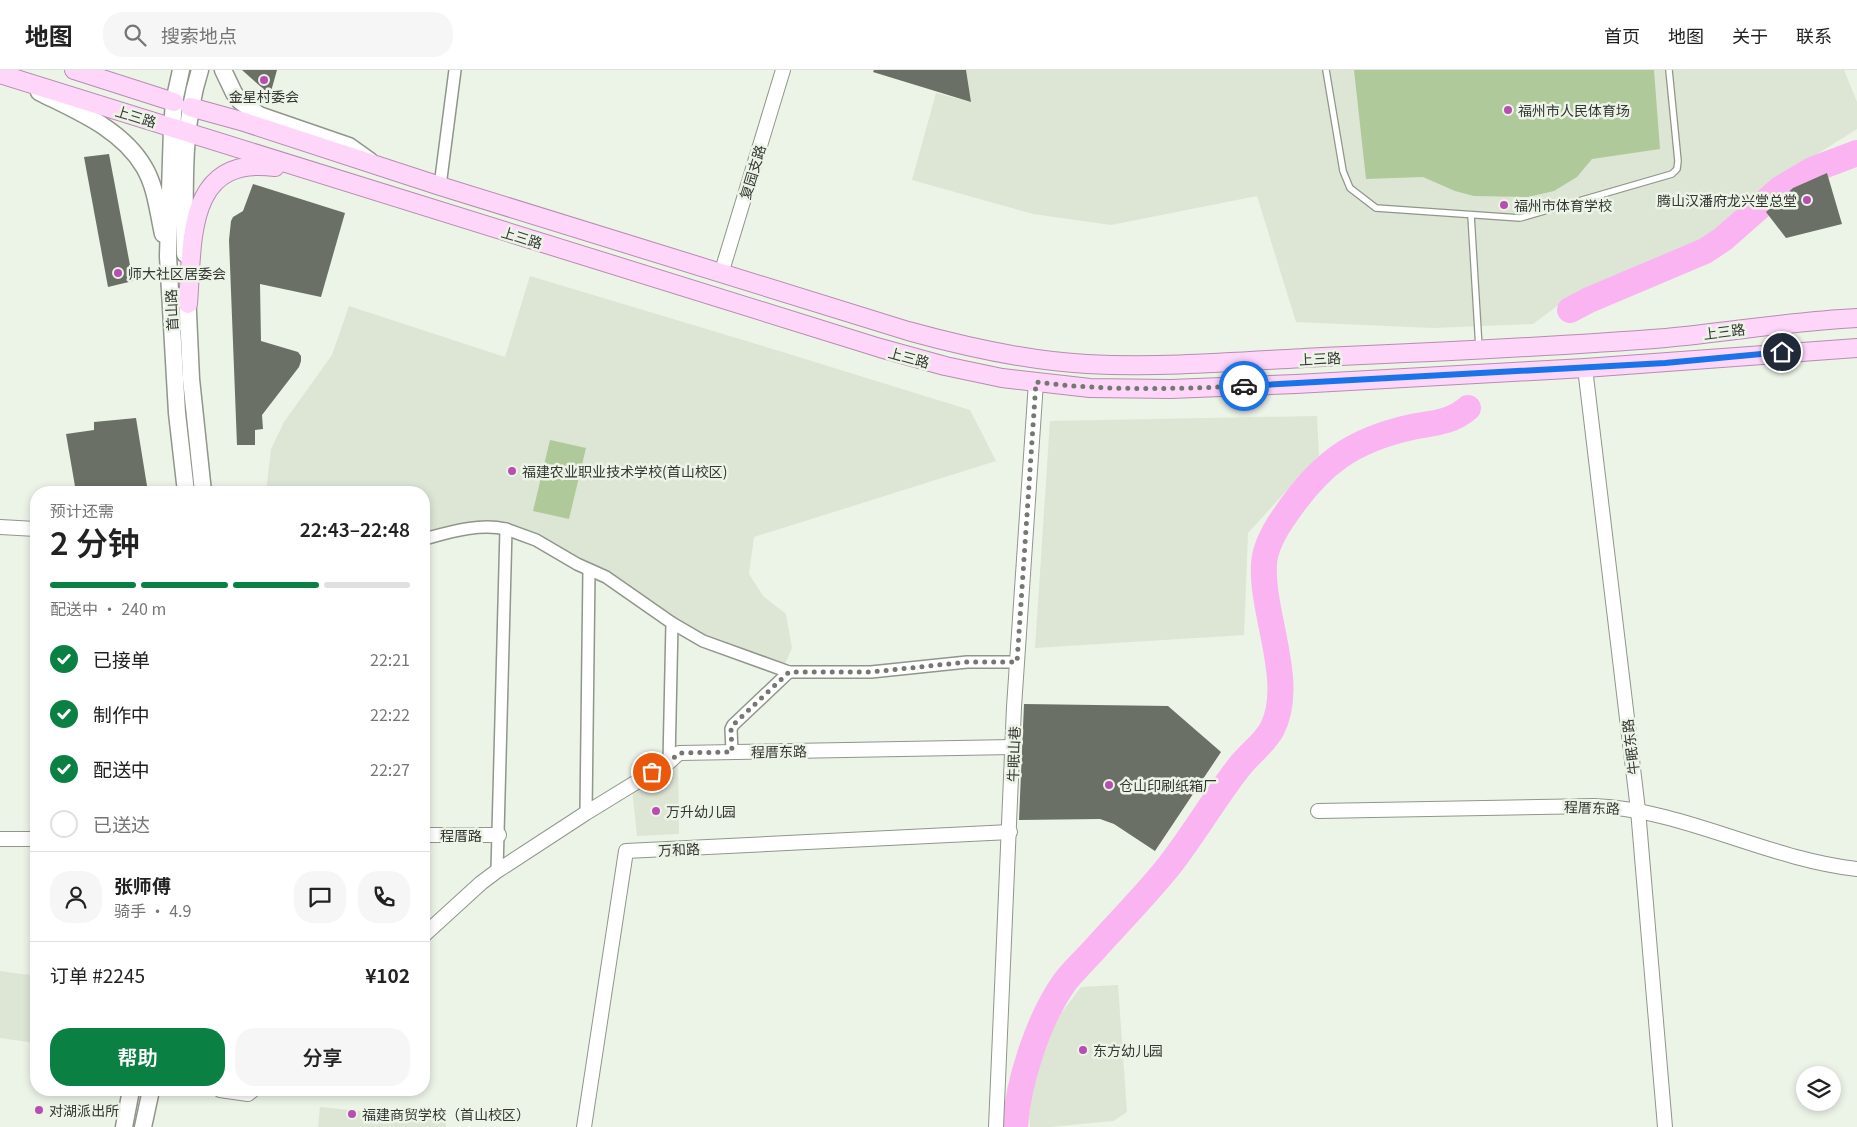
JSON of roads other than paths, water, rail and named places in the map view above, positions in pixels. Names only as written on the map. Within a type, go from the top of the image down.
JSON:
[{"type":"main road","points":[[79,72],[107,70]]},
{"type":"main road","points":[[180,130],[182,105],[181,70]]},
{"type":"main road","points":[[182,105],[200,70]]},
{"type":"main road","points":[[223,70],[240,101],[260,115],[349,146],[371,162]]},
{"type":"main road","name":"上三路","points":[[79,72],[182,105],[241,121],[721,274],[939,339],[1006,353],[1085,364],[1206,362],[1479,350],[1668,337],[1813,320],[1857,318]]},
{"type":"main road","points":[[5,75],[98,123],[130,149],[144,167],[150,179],[168,256]]},
{"type":"main road","name":"上三路","points":[[5,75],[880,348],[971,372],[1036,382],[1090,388],[1171,389],[1305,384],[1585,368],[1857,348]]},
{"type":"main road","name":"首山路","points":[[180,130],[168,256],[177,413],[185,486]]},
{"type":"main road","name":"首山路","points":[[180,130],[185,160],[185,256],[191,379],[202,486]]},
{"type":"main road","points":[[188,304],[194,227],[201,202],[210,187],[222,176],[233,170],[251,165],[314,172]]},
{"type":"main road","points":[[124,1127],[130,1096]]},
{"type":"main road","points":[[143,1127],[149,1096]]},
{"type":"street","points":[[440,186],[455,70]]},
{"type":"street","name":"复园支路","points":[[721,274],[783,70]]},
{"type":"street","name":"牛眠东路","points":[[1585,368],[1638,810],[1665,1127]]},
{"type":"street","name":"牛眠山巷","points":[[996,1127],[1017,662],[1036,382]]},
{"type":"street","points":[[430,538],[490,526],[506,529],[536,540],[577,564],[610,579],[672,623],[710,644],[789,672],[871,672],[967,662],[1017,662]]},
{"type":"street","points":[[0,527],[30,529]]},
{"type":"street","points":[[497,871],[506,529]]},
{"type":"street","points":[[586,813],[589,570]]},
{"type":"street","points":[[669,762],[672,623]]},
{"type":"street","points":[[732,752],[731,729],[733,725],[789,672]]},
{"type":"street","name":"程厝东路","points":[[430,930],[497,871],[669,762],[679,753],[1013,747]]},
{"type":"street","name":"程厝东路","points":[[1318,811],[1595,806],[1638,810],[1806,860],[1857,869]]},
{"type":"street","name":"万和路","points":[[584,1127],[626,851],[1010,832]]},
{"type":"street","name":"程厝路","points":[[430,835],[498,835]]},
{"type":"street","points":[[0,838],[30,839]]},
{"type":"lane","points":[[1326,70],[1343,171],[1350,188],[1376,208],[1520,218],[1672,174],[1676,169],[1678,161],[1669,70]]},
{"type":"lane","points":[[1471,215],[1479,350]]},
{"type":"waterway","points":[[1570,310],[1589,300],[1705,251],[1723,239],[1780,189],[1812,170],[1857,153]]},
{"type":"waterway","points":[[1015,1127],[1020,1091],[1031,1052],[1046,1015],[1064,983],[1169,866],[1230,779],[1272,729],[1278,711],[1280,691],[1279,670],[1264,584],[1264,564],[1269,544],[1278,525],[1312,481],[1325,468],[1355,447],[1391,432],[1448,420],[1468,408]]},
{"type":"place","name":"金星村委会","points":[[264,80]]},
{"type":"place","name":"福州市人民体育场","points":[[1508,110]]},
{"type":"place","name":"腾山汉潘府龙兴堂总堂","points":[[1807,200]]},
{"type":"place","name":"福州市体育学校","points":[[1504,205]]},
{"type":"place","name":"师大社区居委会","points":[[118,273]]},
{"type":"place","name":"福建农业职业技术学校(首山校区)","points":[[512,471]]},
{"type":"place","name":"仓山印刷纸箱厂","points":[[1109,785]]},
{"type":"place","name":"万升幼儿园","points":[[656,811]]},
{"type":"place","name":"东方幼儿园","points":[[1083,1050]]},
{"type":"place","name":"对湖派出所","points":[[39,1110]]},
{"type":"place","name":"福建商贸学校（首山校区）","points":[[352,1114]]}]
